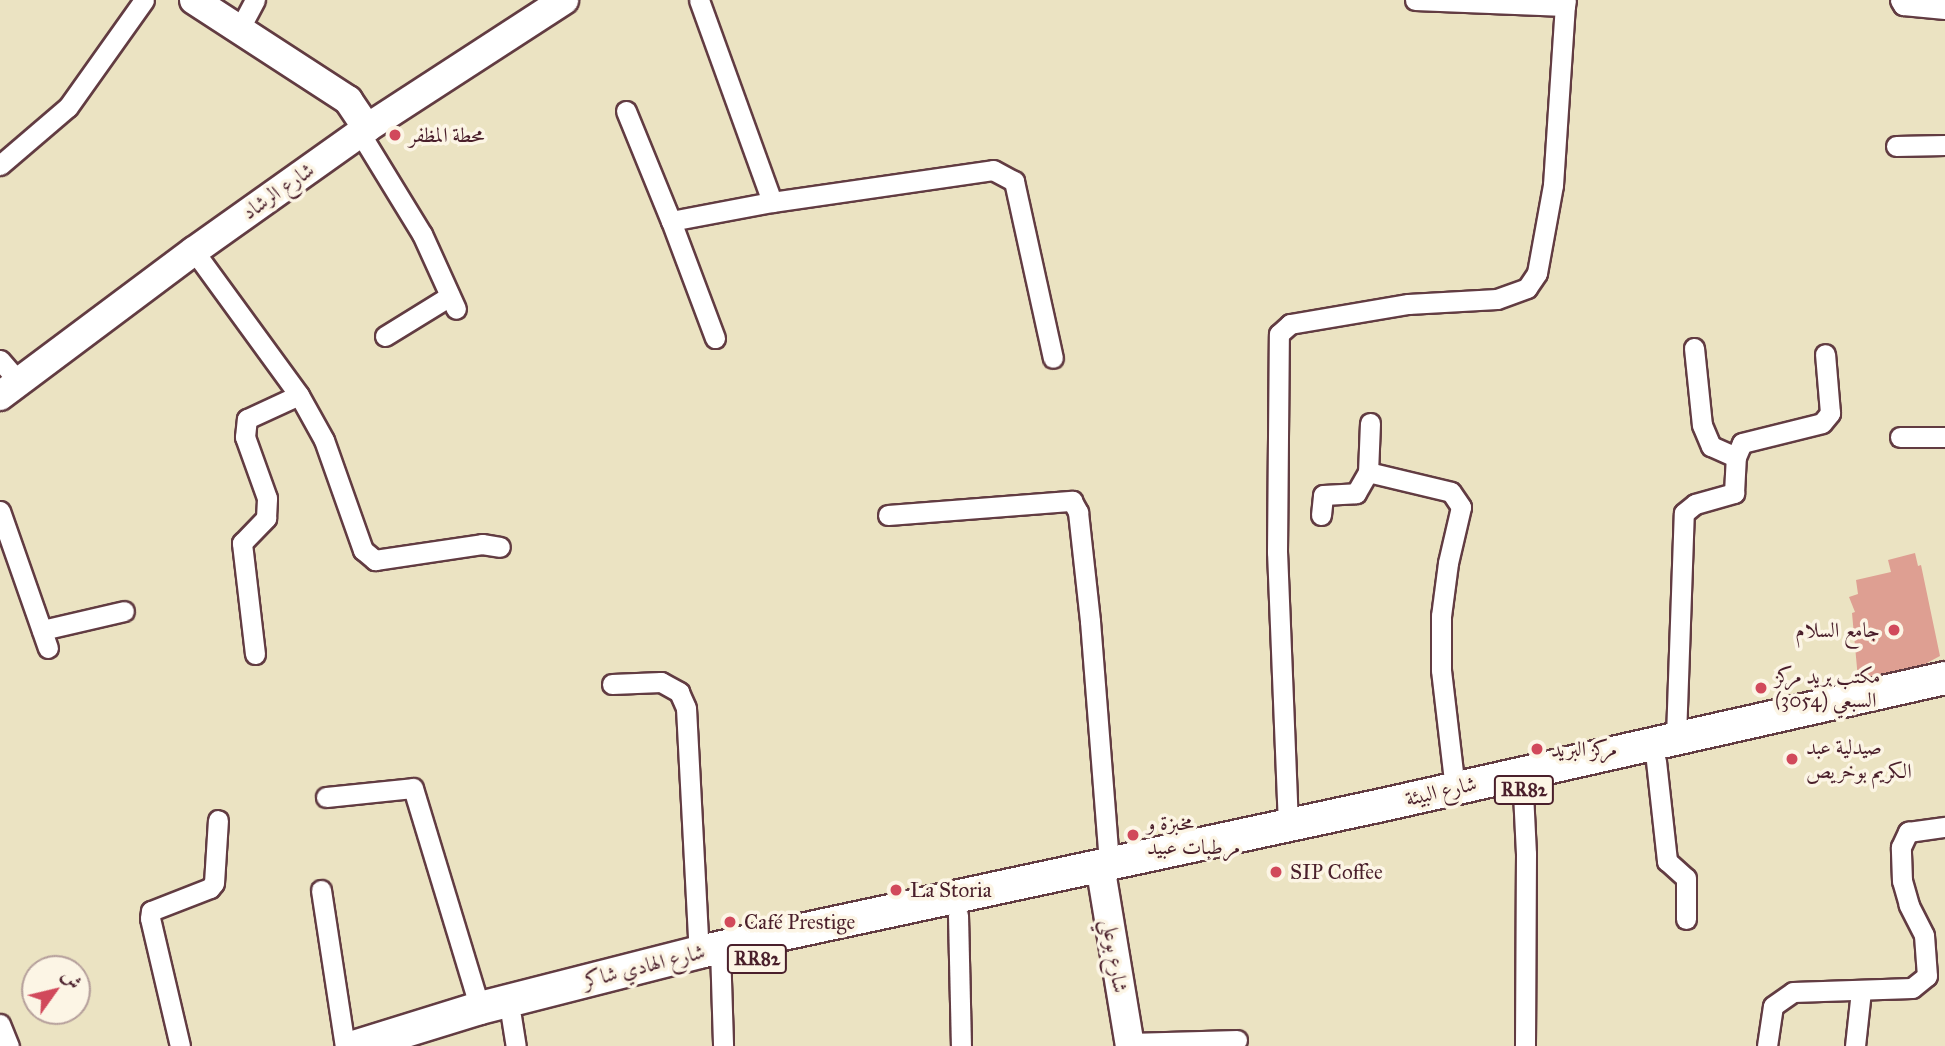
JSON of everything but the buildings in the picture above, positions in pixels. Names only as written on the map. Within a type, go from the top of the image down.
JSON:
[{"type":"main road","name":"شارع البيئة","points":[[1104,871],[1523,781],[1676,737],[1945,678]]},
{"type":"main road","name":"شارع البيئة","points":[[1104,871],[1288,825],[1378,814],[1455,789],[1656,761],[1945,698]]},
{"type":"main road","name":"شارع الهادي شاكر","points":[[713,955],[958,915],[1104,871]]},
{"type":"main road","name":"شارع الهادي شاكر","points":[[414,1046],[498,1023],[713,955],[1104,871]]},
{"type":"main road","name":"شارع الهادي شاكر","points":[[357,1046],[498,1023]]},
{"type":"street","points":[[0,165],[68,107],[144,0]]},
{"type":"street","points":[[194,0],[348,100],[422,234],[453,303],[385,336]]},
{"type":"street","points":[[239,30],[255,0]]},
{"type":"street","name":"شارع الرشاد","points":[[9,389],[194,251],[364,130],[565,0]]},
{"type":"street","points":[[699,0],[772,202]]},
{"type":"street","points":[[1288,825],[1278,552],[1279,334],[1290,324],[1408,304],[1497,299],[1527,288],[1537,273],[1553,185],[1565,3],[1415,0]]},
{"type":"street","points":[[1900,0],[1903,5],[1945,9]]},
{"type":"street","points":[[626,111],[715,338]]},
{"type":"street","points":[[1896,146],[1945,145]]},
{"type":"street","points":[[671,221],[772,202],[993,170],[1014,181],[1053,358]]},
{"type":"street","points":[[194,251],[299,395],[324,440],[363,550],[375,560],[482,544],[500,547]]},
{"type":"street","points":[[1694,348],[1702,425],[1711,446],[1736,457]]},
{"type":"street","points":[[1676,737],[1684,513],[1695,504],[1734,493],[1736,457],[1742,443],[1822,423],[1830,413],[1825,354]]},
{"type":"street","points":[[0,360],[9,389]]},
{"type":"street","points":[[255,654],[242,543],[266,518],[267,498],[245,438],[247,419],[299,395]]},
{"type":"street","points":[[1321,515],[1323,495],[1356,492],[1368,472],[1370,423]]},
{"type":"street","points":[[1900,437],[1945,437]]},
{"type":"street","points":[[1368,472],[1451,492],[1461,507],[1448,563],[1441,616],[1441,670],[1455,789]]},
{"type":"street","points":[[888,515],[1072,501],[1078,512],[1090,621],[1104,871]]},
{"type":"street","points":[[0,511],[45,639],[124,611]]},
{"type":"street","points":[[612,684],[661,682],[679,692],[686,708],[723,1046]]},
{"type":"street","points":[[1656,761],[1667,861],[1686,878],[1686,919]]},
{"type":"street","points":[[1523,781],[1525,1046]]},
{"type":"street","points":[[326,797],[413,788],[498,1023]]},
{"type":"street","points":[[180,1046],[150,918],[156,907],[204,891],[215,883],[218,820]]},
{"type":"street","points":[[1767,1046],[1773,1006],[1784,995],[1793,992],[1912,988],[1927,976],[1924,935],[1909,905],[1902,881],[1901,847],[1908,832],[1945,827]]},
{"type":"street","name":"شارع بوعلي","points":[[1104,871],[1130,1045]]},
{"type":"street","points":[[321,890],[345,1046]]},
{"type":"street","points":[[958,915],[961,1046]]},
{"type":"street","points":[[1855,1046],[1861,991]]},
{"type":"street","points":[[0,1024],[9,1046]]},
{"type":"street","points":[[1130,1045],[1237,1040]]},
{"type":"place","name":"محطة المظفر","points":[[395,135]]},
{"type":"place","name":"جامع السلام","points":[[1894,630]]},
{"type":"place","name":"مكتب بريد مركز السبعي (3054)","points":[[1761,688]]},
{"type":"place","name":"مركز البريد","points":[[1537,749]]},
{"type":"place","name":"صيدلية عبد الكريم بوخريص","points":[[1792,759]]},
{"type":"place","name":"مخبزة و مرطبات عبيد","points":[[1133,835]]},
{"type":"place","name":"SIP Coffee","points":[[1276,872]]},
{"type":"place","name":"La Storia","points":[[896,890]]},
{"type":"place","name":"Café Prestige","points":[[730,922]]}]
